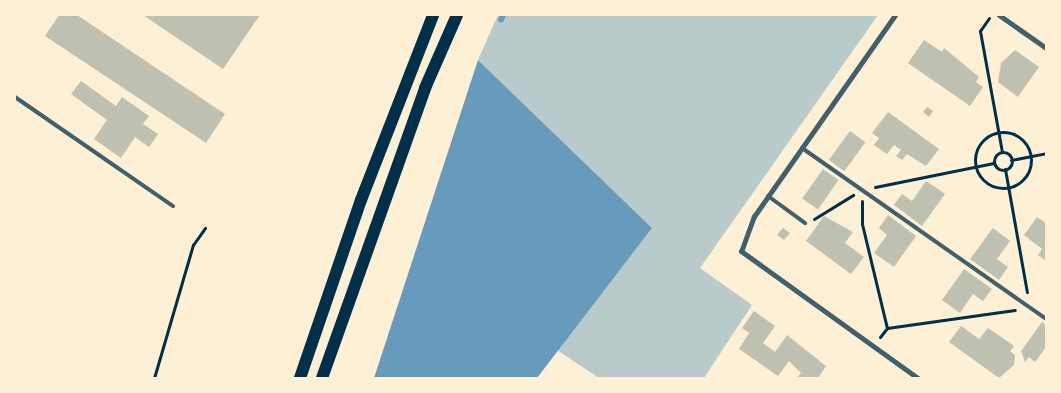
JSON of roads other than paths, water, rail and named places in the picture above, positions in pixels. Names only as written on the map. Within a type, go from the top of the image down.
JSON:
[{"type":"main road","points":[[300,378],[361,200],[433,15]]},
{"type":"main road","points":[[322,378],[425,88],[457,15]]},
{"type":"street","points":[[895,15],[768,196],[744,233],[741,251],[918,378]]},
{"type":"street","points":[[999,15],[1046,48]]},
{"type":"lane","points":[[15,97],[173,206]]},
{"type":"lane","points":[[802,148],[1046,319]]},
{"type":"lane","points":[[768,196],[805,223]]},
{"type":"water","points":[[478,60],[652,228],[537,378],[374,378]]},
{"type":"waterway","points":[[501,20],[503,15]]}]
